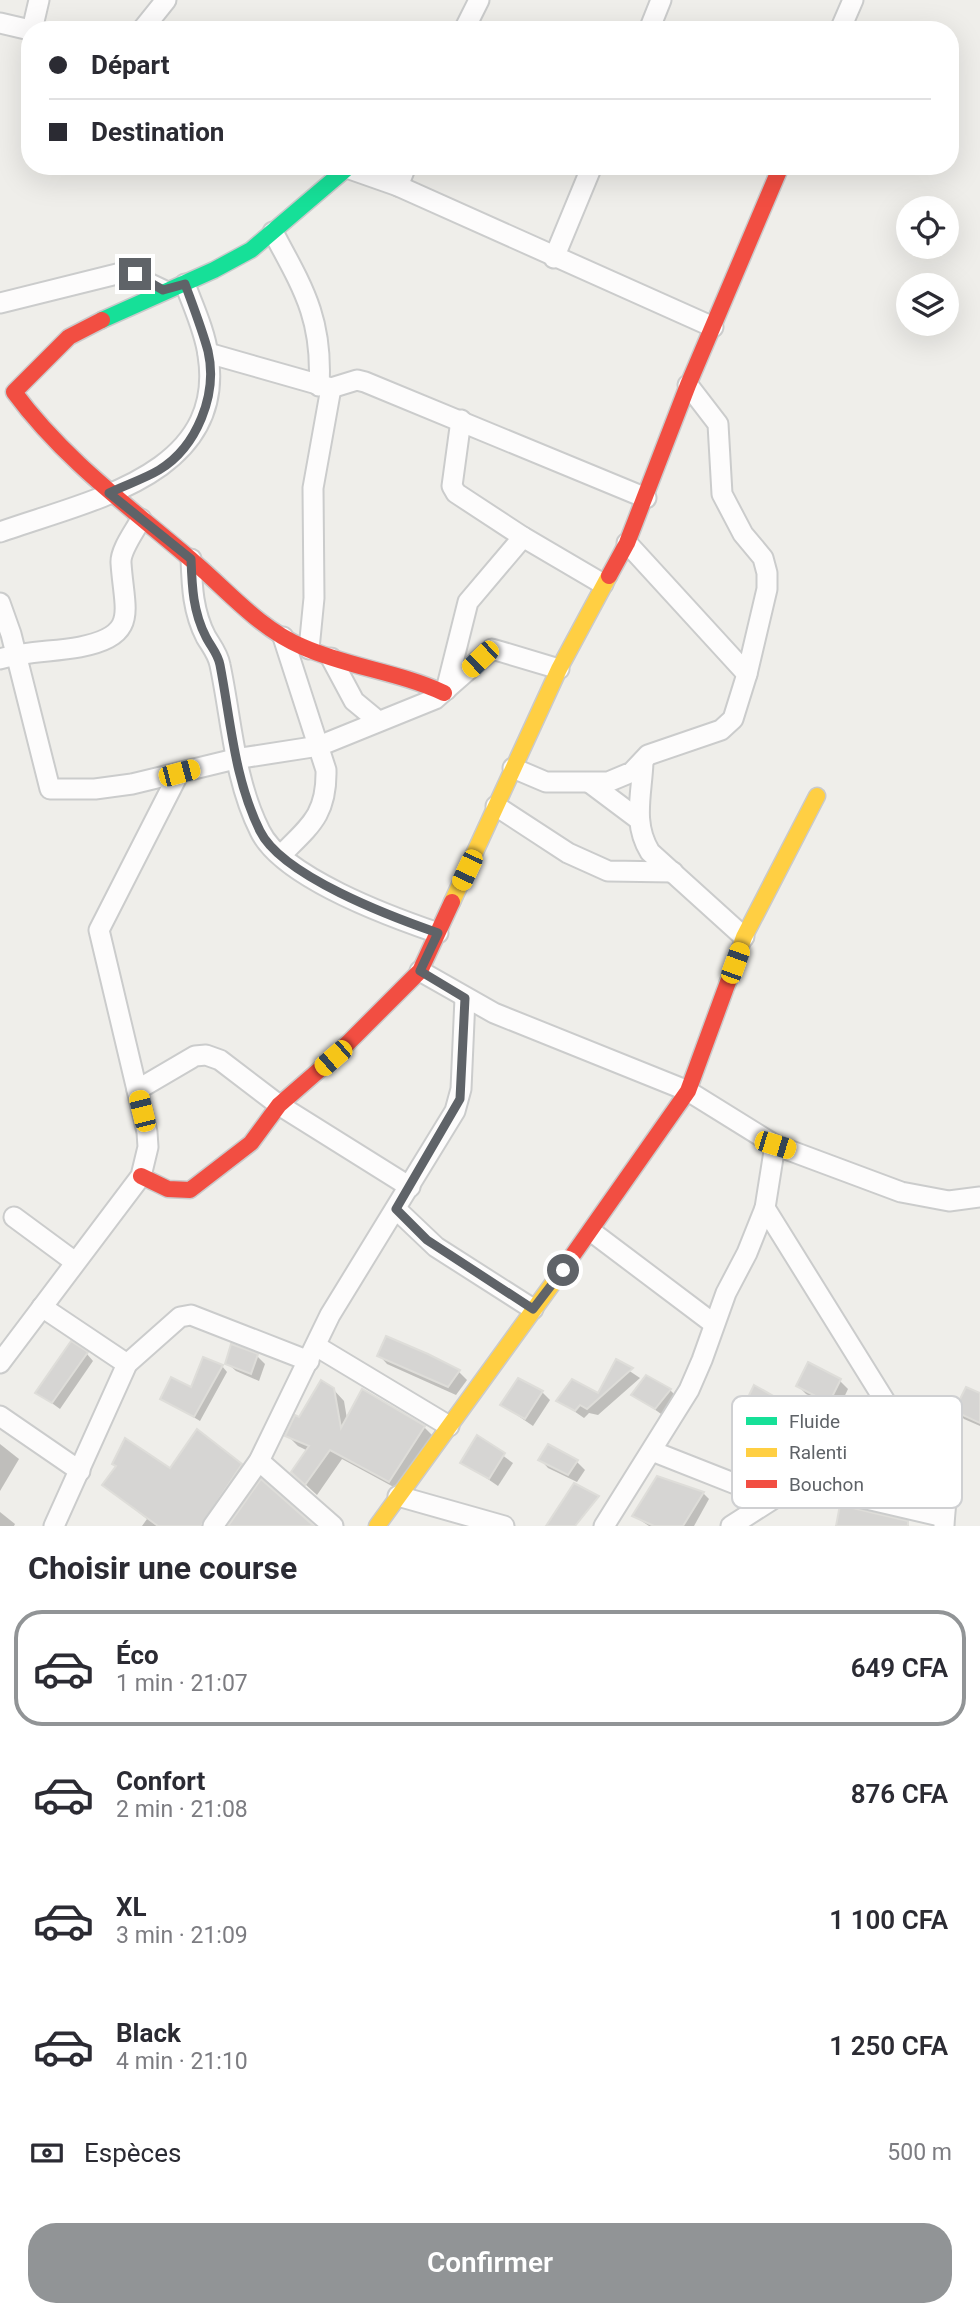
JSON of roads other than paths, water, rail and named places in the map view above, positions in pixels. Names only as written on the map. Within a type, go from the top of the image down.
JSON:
[{"type":"street","points":[[33,21],[39,0]]},
{"type":"street","points":[[149,21],[166,0]]},
{"type":"street","points":[[468,21],[478,0]]},
{"type":"street","points":[[653,21],[661,0]]},
{"type":"street","points":[[844,21],[853,0]]},
{"type":"street","points":[[0,23],[21,28]]},
{"type":"street","points":[[334,175],[251,250],[185,284],[163,290],[69,337],[7,396],[109,493],[283,637],[331,659],[445,691]]},
{"type":"street","points":[[366,175],[398,186],[713,327]]},
{"type":"street","points":[[398,186],[402,175]]},
{"type":"street","points":[[554,258],[588,175]]},
{"type":"street","points":[[141,1177],[168,1189],[190,1190],[251,1143],[279,1105],[333,1058],[420,971],[559,669],[627,543],[688,385],[777,175]]},
{"type":"street","points":[[273,232],[308,298],[318,329],[325,387],[313,488],[314,598],[309,649]]},
{"type":"street","points":[[0,303],[125,272],[163,290]]},
{"type":"street","points":[[0,532],[109,493],[160,470],[196,432],[205,410],[210,382],[208,354],[185,284]]},
{"type":"street","points":[[208,354],[325,387],[356,380],[461,420],[646,498]]},
{"type":"street","points":[[513,768],[546,782],[590,783],[617,779],[656,752],[721,730],[733,719],[747,674],[767,589],[767,573],[763,558],[743,534],[722,494],[718,424],[688,385]]},
{"type":"street","points":[[461,420],[452,486],[456,493],[523,537],[603,584]]},
{"type":"street","points":[[8,657],[80,647],[112,637],[121,630],[125,615],[122,556],[141,519]]},
{"type":"street","points":[[445,691],[468,602],[523,537]]},
{"type":"street","points":[[627,543],[747,674]]},
{"type":"street","points":[[191,559],[193,603],[206,637],[218,656],[235,760],[260,831],[267,843],[307,874],[372,911],[438,933]]},
{"type":"street","points":[[0,603],[8,657],[50,789],[95,789],[319,746],[377,720],[423,705],[445,691],[492,649]]},
{"type":"street","points":[[461,627],[492,649],[559,669]]},
{"type":"street","points":[[281,855],[315,821],[324,805],[326,770],[283,637]]},
{"type":"street","points":[[331,659],[354,701],[377,720]]},
{"type":"street","points":[[348,733],[354,701]]},
{"type":"street","points":[[643,762],[638,819],[643,840],[650,852],[744,937]]},
{"type":"street","points":[[2,1356],[141,1177],[148,1141],[99,930],[179,773]]},
{"type":"street","points":[[590,783],[638,819]]},
{"type":"street","points":[[377,1526],[533,1309],[592,1232],[688,1091],[744,937],[817,796]]},
{"type":"street","points":[[496,806],[588,863],[619,872],[673,872]]},
{"type":"street","points":[[420,971],[465,998],[505,1017],[688,1091],[775,1145],[901,1192],[949,1201],[980,1197]]},
{"type":"street","points":[[213,1526],[259,1461],[330,1315],[410,1187],[460,1099],[465,998]]},
{"type":"street","points":[[137,1090],[195,1056],[206,1055],[220,1060],[279,1105],[410,1187]]},
{"type":"street","points":[[604,1526],[689,1390],[714,1324],[765,1208],[775,1145]]},
{"type":"street","points":[[765,1208],[882,1396]]},
{"type":"street","points":[[396,1209],[427,1240],[533,1309]]},
{"type":"street","points":[[14,1217],[75,1262]]},
{"type":"street","points":[[592,1232],[714,1324]]},
{"type":"street","points":[[42,1307],[127,1364]]},
{"type":"street","points":[[54,1526],[127,1364],[174,1322],[191,1315],[312,1353],[449,1426]]},
{"type":"street","points":[[0,1416],[80,1471]]},
{"type":"street","points":[[652,1451],[732,1483]]},
{"type":"street","points":[[259,1461],[333,1526]]},
{"type":"street","points":[[398,1496],[505,1526]]},
{"type":"street","points":[[731,1526],[757,1508]]},
{"type":"street","points":[[892,1508],[944,1522]]}]
